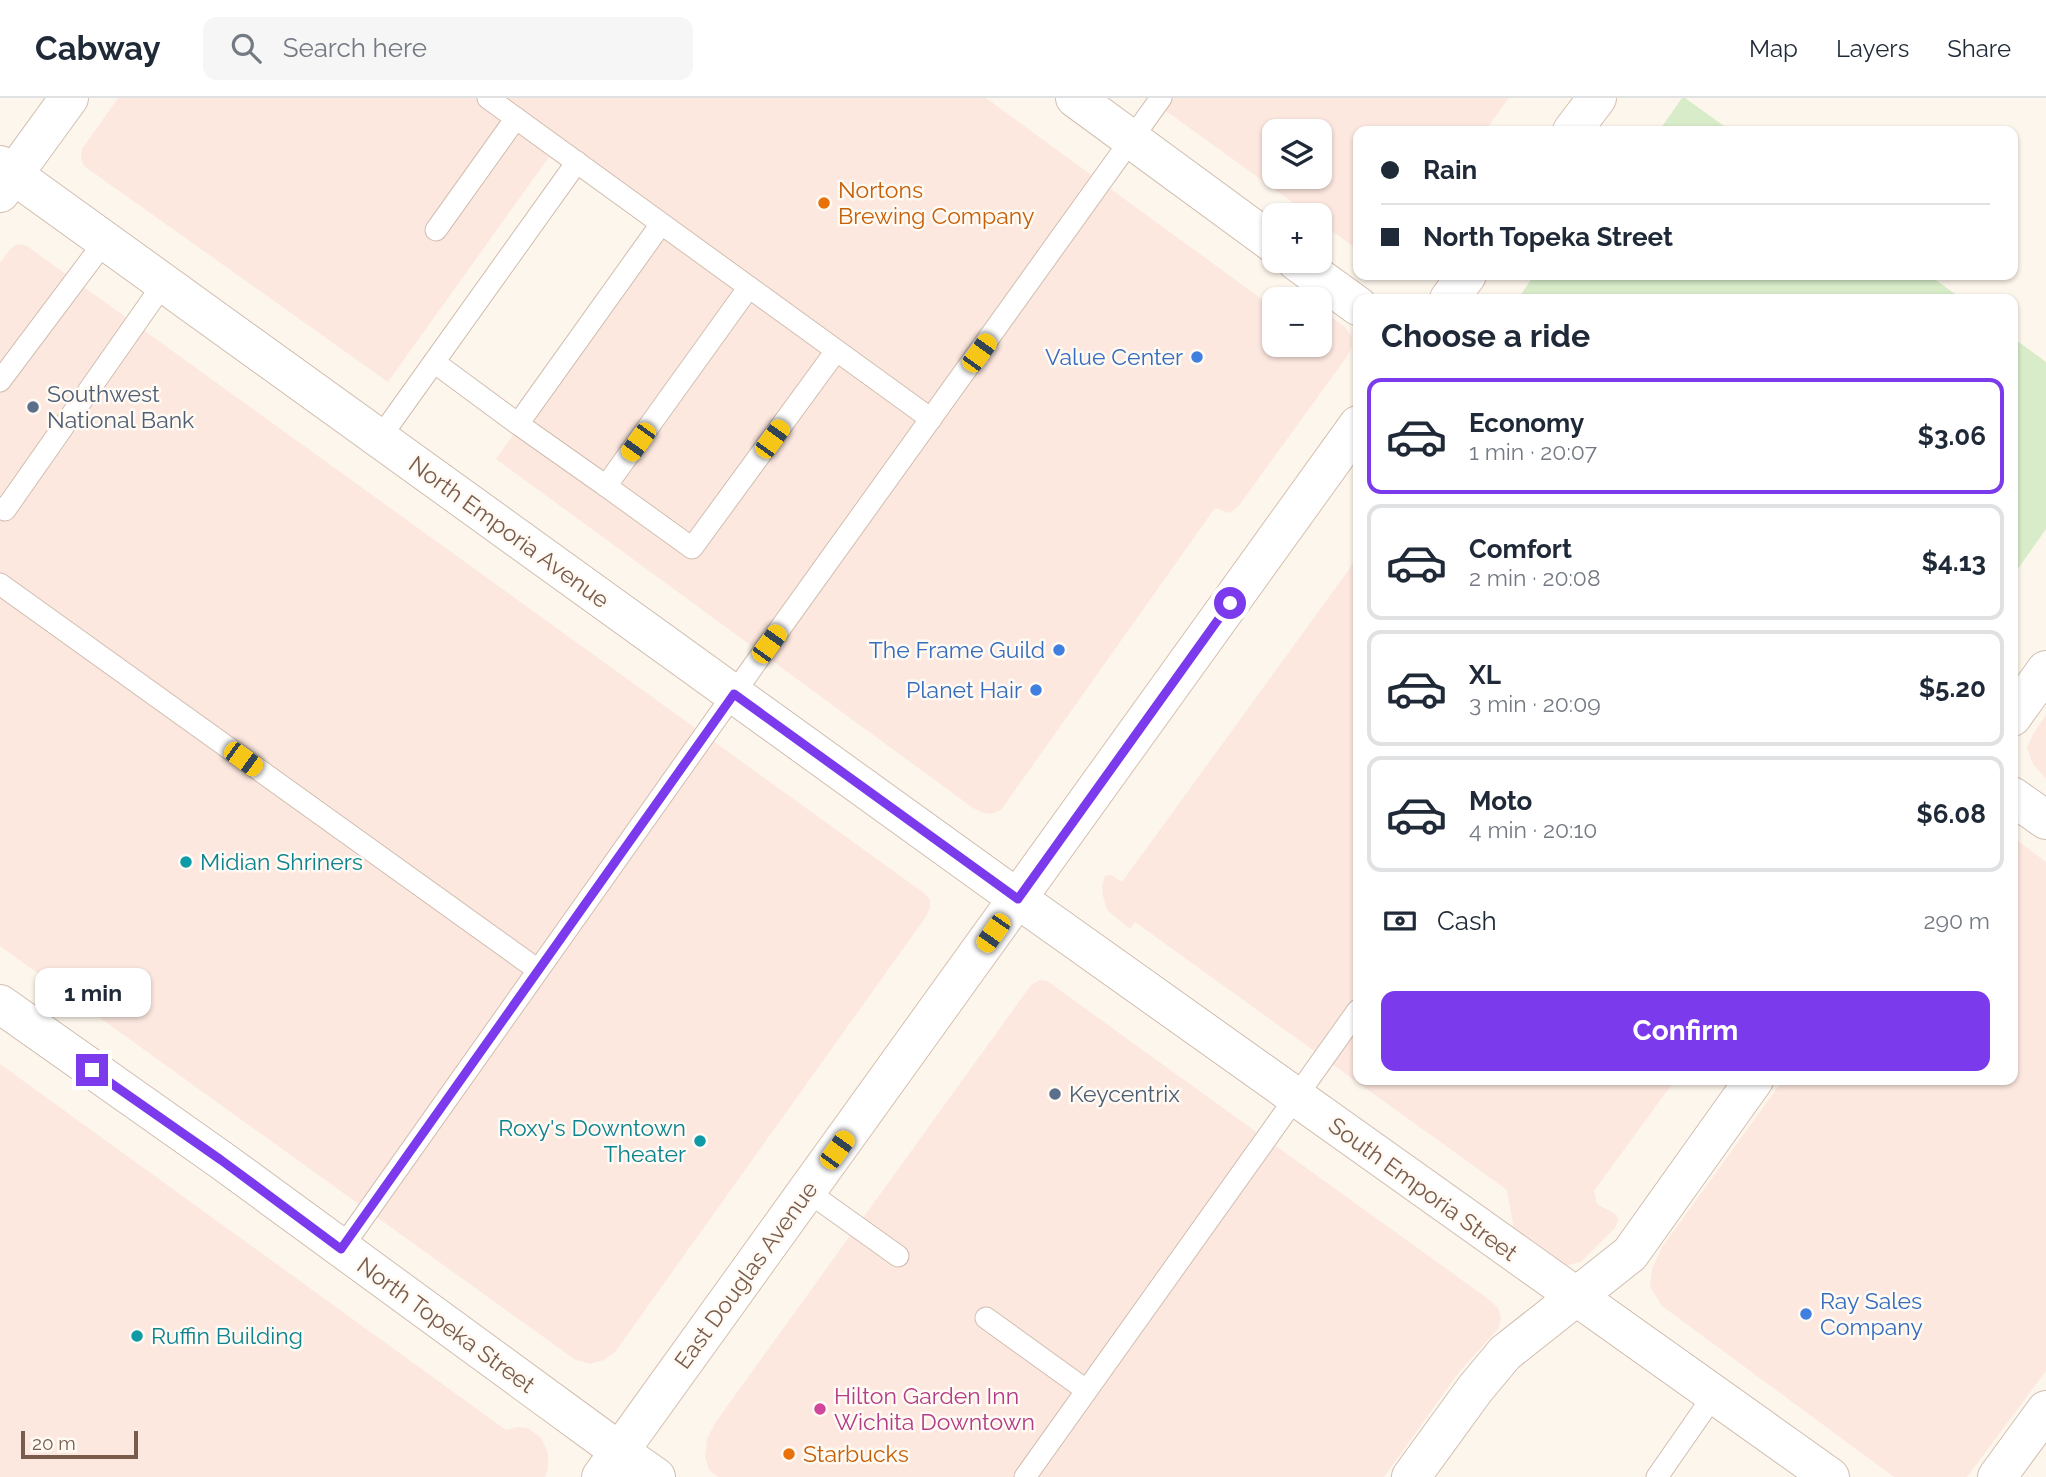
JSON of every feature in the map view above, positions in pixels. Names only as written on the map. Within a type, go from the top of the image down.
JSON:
[{"type":"street","points":[[4,177],[69,98]]},
{"type":"street","points":[[1075,98],[1262,235]]},
{"type":"street","points":[[1576,126],[1597,98]]},
{"type":"street","name":"North Emporia Avenue","points":[[4,177],[105,241],[164,283],[1018,899]]},
{"type":"street","points":[[1313,273],[1353,302]]},
{"type":"street","name":"East Douglas Avenue","points":[[610,1464],[1353,432]]},
{"type":"street","points":[[2018,709],[2046,670]]},
{"type":"street","points":[[2018,800],[2046,820]]},
{"type":"street","name":"South Emporia Street","points":[[1018,899],[1714,1395],[1815,1473]]},
{"type":"street","name":"North Topeka Street","points":[[0,1004],[221,1160],[341,1249],[610,1464],[656,1477]]},
{"type":"street","points":[[1412,1477],[1475,1389],[1505,1353],[1630,1254],[1750,1085]]},
{"type":"street","points":[[1997,1477],[2046,1410]]},
{"type":"lane","points":[[488,98],[931,419]]},
{"type":"lane","points":[[341,1249],[1161,98]]},
{"type":"lane","points":[[436,230],[516,118]]},
{"type":"lane","points":[[379,439],[576,162]]},
{"type":"lane","points":[[518,424],[662,224]]},
{"type":"lane","points":[[0,381],[105,241]]},
{"type":"lane","points":[[0,508],[5,510],[164,283]]},
{"type":"lane","points":[[606,486],[749,288]]},
{"type":"lane","points":[[434,362],[692,548],[836,351]]},
{"type":"lane","points":[[0,584],[538,971]]},
{"type":"lane","points":[[1025,1477],[1353,1017]]},
{"type":"lane","points":[[807,1191],[898,1256]]},
{"type":"lane","points":[[986,1318],[1086,1390]]},
{"type":"lane","points":[[1657,1477],[1714,1395]]},
{"type":"shaded area","points":[[118,98],[986,98],[1262,299],[1262,357],[1332,357],[1332,318],[1345,327],[1352,337],[1352,346],[1238,507],[1230,513],[1215,508],[1001,810],[992,814],[984,813],[973,808],[496,459],[657,233],[549,157],[388,382],[84,166],[81,159],[82,149]]},
{"type":"shaded area","points":[[1148,98],[1509,98],[1489,126],[1353,126],[1353,246],[1332,231],[1332,203],[1293,203],[1274,189],[1332,189],[1332,119],[1262,119],[1262,180]]},
{"type":"shaded area","points":[[18,244],[27,246],[924,893],[930,900],[930,908],[925,918],[615,1352],[604,1360],[590,1364],[574,1359],[0,946],[0,263],[10,249]]},
{"type":"shaded area","points":[[1353,564],[1353,1079],[1135,922],[1130,929],[1107,910],[1102,886],[1105,876],[1111,875],[1122,882]]},
{"type":"shaded area","points":[[2046,715],[2046,779],[2033,764],[2027,748]]},
{"type":"shaded area","points":[[2018,841],[2046,862],[2046,1371],[1967,1477],[1894,1477],[1662,1306],[1650,1287],[1652,1269],[1662,1247],[1779,1085],[2018,1085]]},
{"type":"shaded area","points":[[1040,980],[1047,981],[1499,1309],[1501,1319],[1498,1329],[1459,1372],[1384,1477],[718,1477],[709,1470],[705,1456],[707,1439],[715,1423],[1031,985]]},
{"type":"shaded area","points":[[0,1064],[506,1430],[528,1428],[541,1438],[548,1453],[545,1477],[0,1477]]},
{"type":"shaded area","points":[[1361,1085],[1671,1085],[1594,1191],[1597,1204],[1617,1215],[1618,1221],[1615,1228],[1581,1262],[1557,1264],[1514,1230],[1507,1190]]},
{"type":"green space","points":[[1682,98],[1685,98],[1724,126],[1662,126]]},
{"type":"green space","points":[[1531,280],[1936,280],[1955,294],[1521,294]]},
{"type":"green space","points":[[2018,341],[2046,362],[2046,529],[2018,569]]},
{"type":"place","name":"Nortons Brewing Company","points":[[824,203]]},
{"type":"place","name":"Value Center","points":[[1197,357]]},
{"type":"place","name":"Southwest National Bank","points":[[33,407]]},
{"type":"place","name":"The Frame Guild","points":[[1059,650]]},
{"type":"place","name":"Planet Hair","points":[[1036,690]]},
{"type":"place","name":"Midian Shriners","points":[[186,862]]},
{"type":"place","name":"Keycentrix","points":[[1055,1094]]},
{"type":"place","name":"Roxy's Downtown Theater","points":[[700,1141]]},
{"type":"place","name":"Ray Sales Company","points":[[1806,1314]]},
{"type":"place","name":"Ruffin Building","points":[[137,1336]]},
{"type":"place","name":"Hilton Garden Inn Wichita Downtown","points":[[820,1409]]},
{"type":"place","name":"Starbucks","points":[[789,1454]]},
{"type":"route","points":[[92,1070],[221,1160],[341,1249],[734,694],[1018,899],[1230,603]]}]
